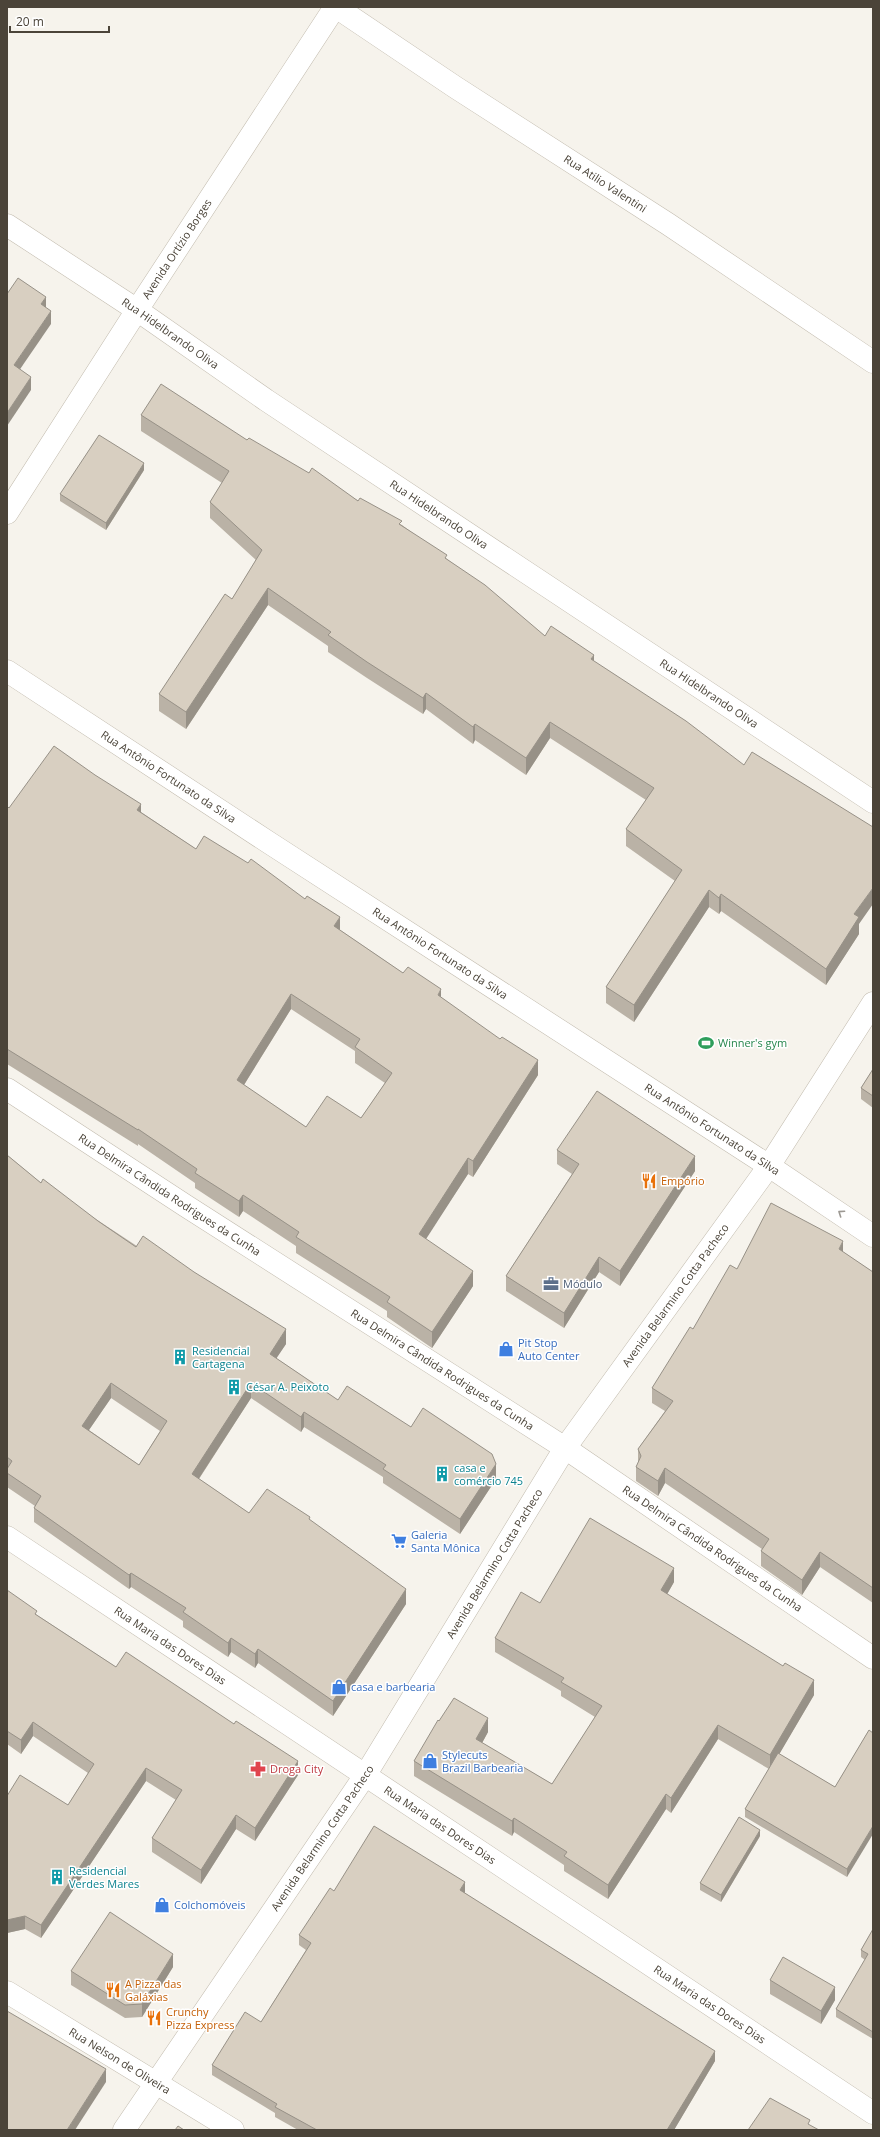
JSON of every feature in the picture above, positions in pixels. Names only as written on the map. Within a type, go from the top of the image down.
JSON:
[{"type":"street","name":"Avenida Ortízio Borges","points":[[7,513],[137,310],[336,7]]},
{"type":"street","name":"Rua Atilio Valentini","points":[[336,7],[454,87],[668,224],[873,362]]},
{"type":"street","name":"Rua Hidelbrando Oliva","points":[[7,225],[137,310],[266,400],[873,802]]},
{"type":"street","name":"Rua Antônio Fortunato da Silva","points":[[7,671],[308,868],[769,1166],[873,1236]]},
{"type":"street","name":"Avenida Belarmino Cotta Pacheco","points":[[124,2130],[366,1774],[565,1448],[769,1166],[873,1003]]},
{"type":"street","name":"Rua Delmira Cândida Rodrigues da Cunha","points":[[7,1089],[186,1206],[565,1448],[873,1658]]},
{"type":"street","name":"Rua Maria das Dores Dias","points":[[7,1537],[366,1774],[733,2022],[873,2113]]},
{"type":"street","name":"Rua Nelson de Oliveira","points":[[7,1992],[233,2130]]},
{"type":"building","points":[[18,278],[46,297],[41,304],[51,311],[14,365],[31,377],[7,413],[7,294]]},
{"type":"building","points":[[161,384],[247,440],[249,438],[309,473],[312,468],[358,501],[360,498],[402,521],[399,524],[447,555],[445,558],[485,585],[545,636],[551,626],[594,655],[591,659],[686,721],[744,765],[752,752],[873,827],[873,888],[854,914],[859,917],[826,969],[721,894],[719,898],[709,890],[634,1005],[606,987],[682,870],[626,829],[654,788],[550,722],[526,758],[475,724],[473,727],[426,693],[423,698],[367,662],[328,635],[331,632],[268,588],[186,712],[159,694],[225,594],[232,599],[262,550],[210,502],[229,471],[141,415]]},
{"type":"building","points":[[99,435],[144,463],[106,523],[60,494]]},
{"type":"building","points":[[54,746],[95,775],[141,804],[137,810],[196,849],[204,836],[248,863],[251,859],[305,899],[307,896],[340,917],[334,926],[403,973],[408,967],[441,989],[438,995],[500,1039],[502,1037],[538,1060],[473,1161],[468,1158],[419,1234],[473,1271],[432,1332],[387,1302],[390,1297],[296,1237],[299,1232],[243,1195],[239,1201],[195,1173],[197,1169],[138,1129],[7,1049],[7,806],[9,808]],"holes":[[[291,994],[360,1039],[355,1047],[392,1073],[361,1118],[327,1096],[306,1127],[237,1080]]]},
{"type":"building","points":[[873,1069],[873,1096],[861,1088]]},
{"type":"building","points":[[597,1091],[695,1156],[620,1271],[599,1257],[564,1313],[506,1276],[579,1164],[557,1150]]},
{"type":"building","points":[[7,1155],[41,1183],[43,1179],[98,1221],[136,1247],[143,1236],[194,1272],[286,1329],[270,1354],[338,1400],[347,1386],[411,1427],[423,1408],[492,1454],[496,1464],[460,1519],[383,1469],[386,1465],[304,1412],[301,1417],[251,1383],[192,1474],[249,1513],[267,1489],[310,1517],[309,1519],[406,1589],[333,1701],[258,1649],[255,1654],[231,1638],[228,1643],[183,1612],[186,1608],[131,1573],[129,1575],[34,1508],[41,1496],[7,1473],[7,1469],[12,1461],[7,1457]],"holes":[[[111,1383],[167,1421],[139,1465],[82,1426]]]},
{"type":"building","points":[[771,1203],[843,1241],[839,1249],[873,1272],[873,1588],[820,1552],[802,1580],[761,1551],[769,1539],[665,1468],[658,1481],[636,1467],[641,1456],[638,1449],[673,1401],[652,1388],[690,1327],[693,1329],[730,1265],[737,1269]]},
{"type":"building","points":[[590,1518],[674,1568],[661,1590],[783,1666],[785,1663],[814,1680],[770,1755],[718,1725],[671,1798],[666,1794],[608,1885],[564,1856],[567,1852],[514,1818],[512,1821],[414,1761],[438,1720],[439,1721],[454,1698],[488,1718],[476,1739],[552,1784],[602,1706],[561,1682],[564,1678],[495,1638],[521,1592],[540,1603]]},
{"type":"building","points":[[7,1590],[37,1611],[35,1614],[116,1667],[126,1652],[234,1724],[236,1721],[298,1761],[255,1828],[236,1815],[201,1870],[152,1838],[182,1790],[146,1768],[41,1925],[25,1916],[7,1920],[7,1796],[20,1775],[68,1805],[94,1764],[33,1722],[21,1740],[7,1731]]},
{"type":"building","points":[[869,1730],[873,1733],[873,1826],[847,1869],[745,1809],[778,1753],[835,1787]]},
{"type":"building","points":[[739,1817],[760,1830],[721,1895],[700,1883]]},
{"type":"building","points":[[374,1826],[465,1882],[460,1890],[715,2051],[667,2130],[317,2130],[275,2107],[277,2104],[212,2065],[245,2012],[261,2022],[311,1943],[299,1935],[330,1888],[334,1891]]},
{"type":"building","points":[[110,1912],[173,1954],[142,2004],[125,2005],[71,1971]]},
{"type":"building","points":[[873,1929],[873,2032],[836,2009],[868,1954],[861,1950]]},
{"type":"building","points":[[783,1957],[835,1987],[821,2011],[770,1980]]},
{"type":"building","points":[[7,2011],[106,2069],[67,2130],[7,2130]]},
{"type":"building","points":[[770,2098],[810,2120],[808,2124],[819,2130],[748,2130]]},
{"type":"building","points":[[178,2126],[184,2130],[175,2130]]},
{"type":"place","name":"Winner's gym","points":[[706,1043]]},
{"type":"place","name":"Empório","points":[[649,1181]]},
{"type":"place","name":"Módulo","points":[[551,1284]]},
{"type":"place","name":"Pit Stop Auto Center","points":[[506,1349]]},
{"type":"place","name":"Residencial Cartagena","points":[[180,1357]]},
{"type":"place","name":"César A. Peixoto","points":[[234,1387]]},
{"type":"place","name":"casa e comércio 745","points":[[442,1474]]},
{"type":"place","name":"Galeria Santa Mônica","points":[[399,1541]]},
{"type":"place","name":"casa e barbearia","points":[[339,1687]]},
{"type":"place","name":"Stylecuts Brazil Barbearia","points":[[430,1761]]},
{"type":"place","name":"Droga City","points":[[258,1769]]},
{"type":"place","name":"Residencial Verdes Mares","points":[[57,1877]]},
{"type":"place","name":"Colchomóveis","points":[[162,1905]]},
{"type":"place","name":"A Pizza das Galáxias","points":[[113,1990]]},
{"type":"place","name":"Crunchy Pizza Express","points":[[154,2018]]}]
